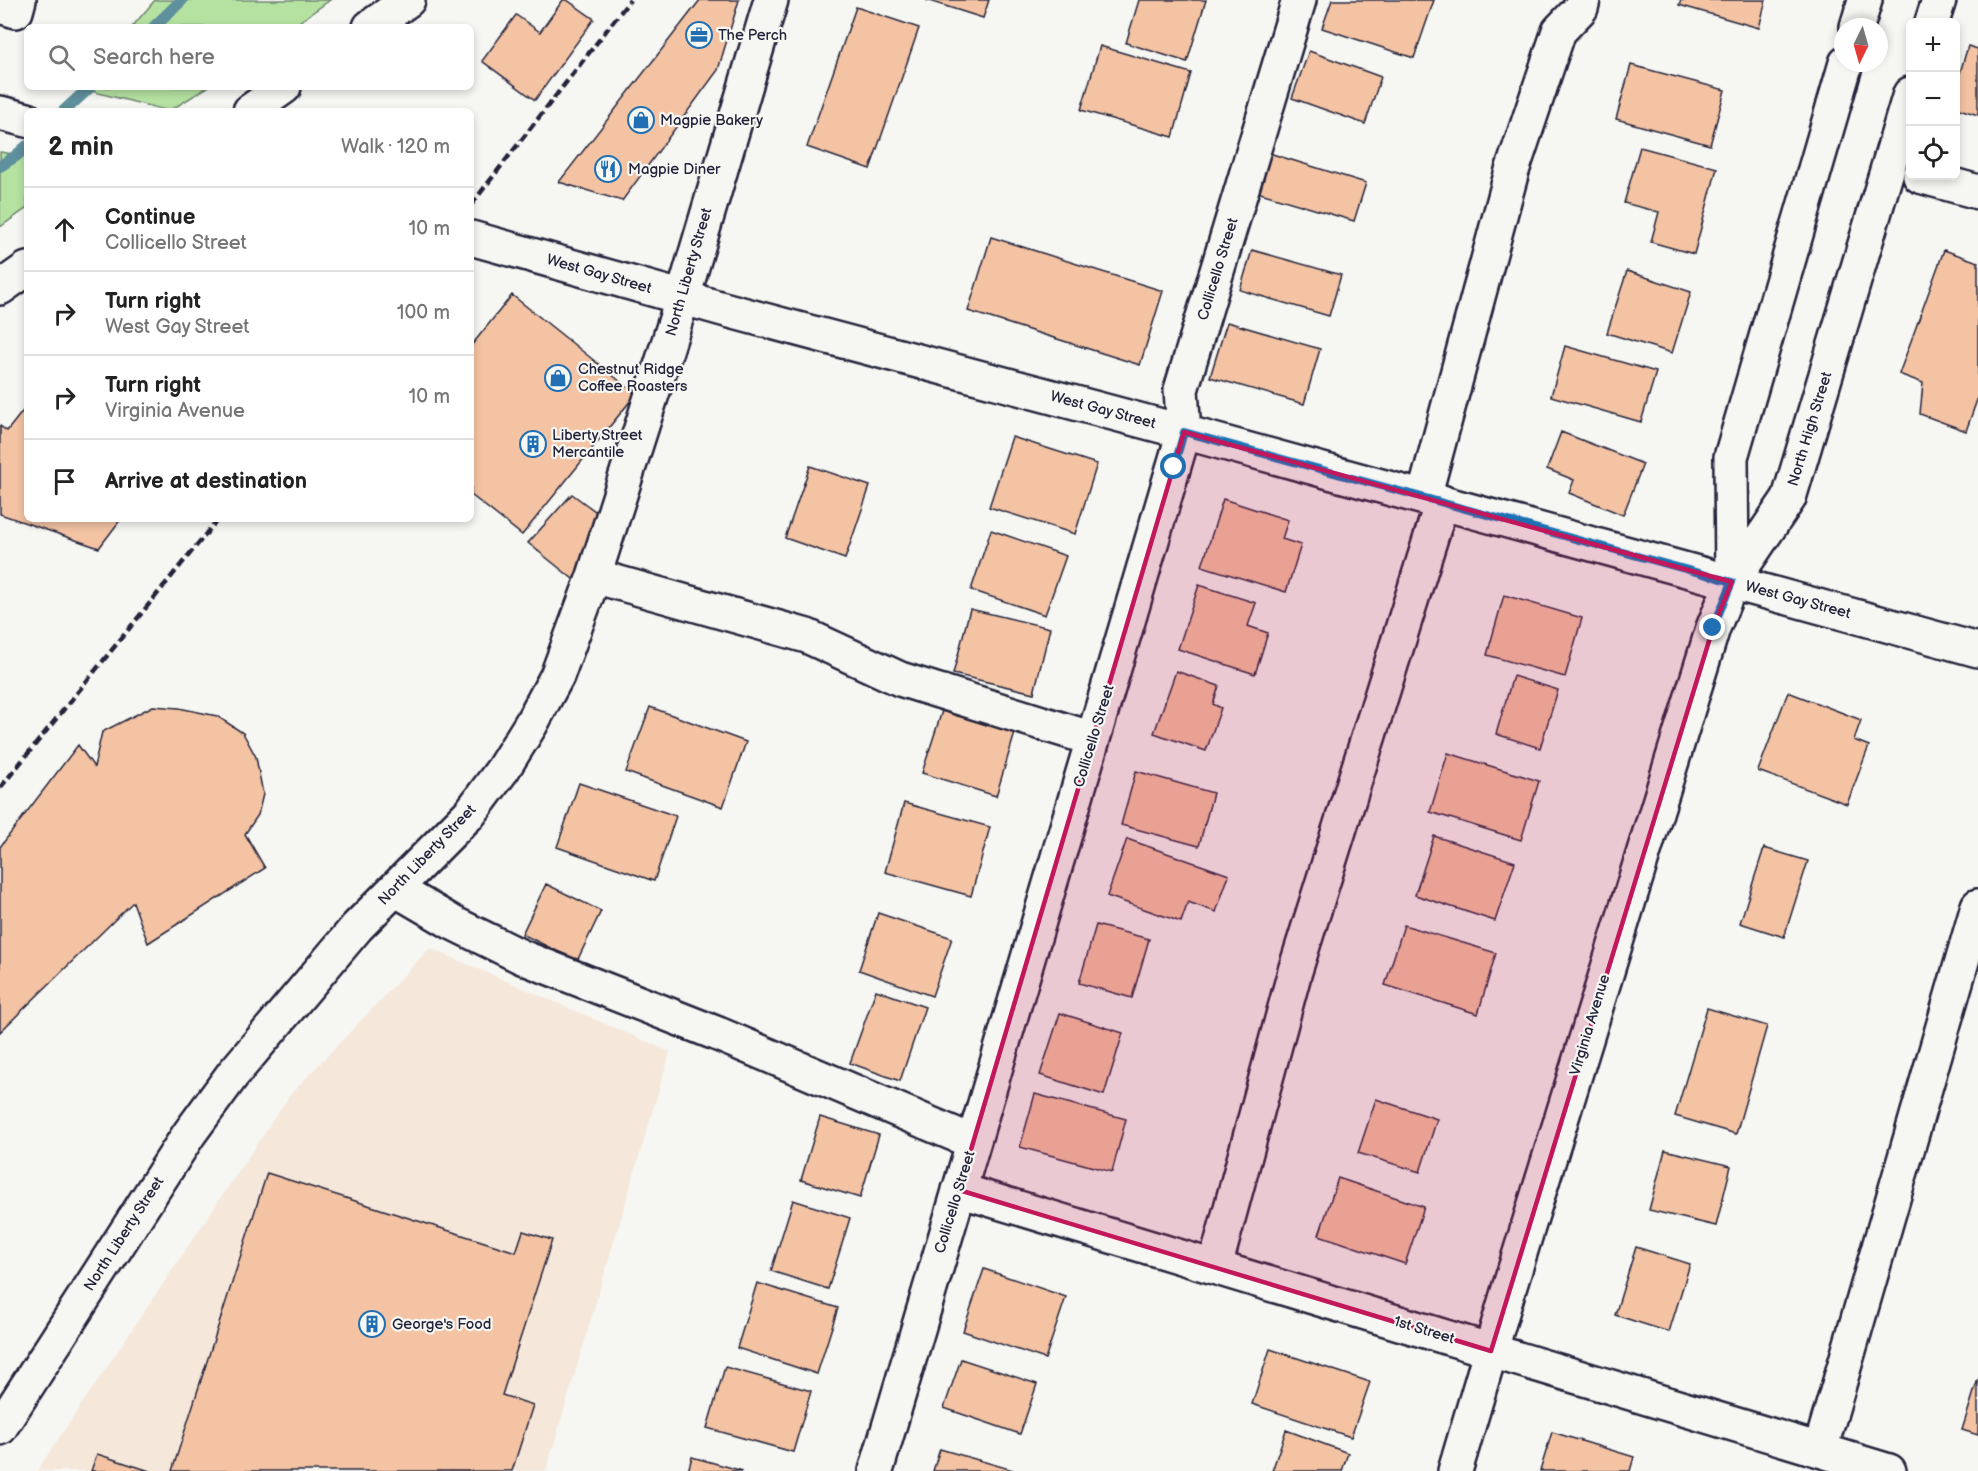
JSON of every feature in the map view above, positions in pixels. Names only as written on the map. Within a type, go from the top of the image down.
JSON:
[{"type":"street","points":[[0,6],[16,11],[19,0]]},
{"type":"street","points":[[373,24],[408,0]]},
{"type":"street","name":"North Liberty Street","points":[[0,1428],[189,1134],[233,1074],[357,927],[471,812],[503,769],[557,676],[594,576],[683,297],[771,0]]},
{"type":"street","name":"Collicello Street","points":[[876,1471],[1184,432],[1181,390],[1299,0]]},
{"type":"street","points":[[1215,1267],[1295,971],[1433,500],[1512,171],[1559,31],[1581,8],[1583,0]]},
{"type":"street","points":[[1860,18],[1865,0]]},
{"type":"street","points":[[1933,18],[1939,0]]},
{"type":"street","points":[[1732,582],[1731,457],[1843,72]]},
{"type":"street","points":[[254,108],[280,90]]},
{"type":"street","name":"North High Street","points":[[1732,582],[1789,498],[1900,170],[1906,126]]},
{"type":"street","points":[[1934,180],[1978,192]]},
{"type":"street","name":"West Gay Street","points":[[474,239],[1978,650]]},
{"type":"street","points":[[0,288],[24,271]]},
{"type":"street","points":[[594,576],[807,636],[900,679],[1093,739]]},
{"type":"street","name":"Virginia Avenue","points":[[1455,1471],[1706,651],[1732,582]]},
{"type":"street","points":[[395,889],[522,957],[718,1034],[973,1142]]},
{"type":"street","points":[[1820,1450],[1978,906]]},
{"type":"street","name":"1st Street","points":[[959,1190],[1888,1471]]},
{"type":"highlighted area","points":[[1184,432],[1732,582],[1713,628],[1491,1351],[959,1190]]},
{"type":"shaded area","points":[[430,948],[670,1052],[546,1471],[37,1471],[290,1095]]},
{"type":"green space","points":[[155,0],[330,0],[296,24],[135,24]]},
{"type":"green space","points":[[87,90],[203,90],[174,108],[157,108]]},
{"type":"green space","points":[[0,152],[24,156],[24,210],[0,227]]},
{"type":"building","points":[[563,0],[567,0],[594,19],[535,100],[482,61],[516,15],[540,32]]},
{"type":"building","points":[[700,0],[739,0],[718,70],[622,201],[559,182]]},
{"type":"building","points":[[926,0],[989,0],[983,18]]},
{"type":"building","points":[[1139,0],[1206,0],[1187,62],[1126,43]]},
{"type":"building","points":[[1332,0],[1434,0],[1414,58],[1322,28]]},
{"type":"building","points":[[1681,0],[1766,0],[1759,28],[1679,5]]},
{"type":"building","points":[[856,7],[919,28],[870,169],[807,147]]},
{"type":"building","points":[[1100,46],[1191,73],[1173,137],[1081,110]]},
{"type":"building","points":[[1968,46],[1978,49],[1978,115],[1960,109],[1960,73]]},
{"type":"building","points":[[1309,51],[1381,77],[1365,124],[1292,98]]},
{"type":"building","points":[[1631,65],[1725,90],[1710,145],[1616,119]]},
{"type":"building","points":[[1640,147],[1717,168],[1694,254],[1651,242],[1659,212],[1624,203]]},
{"type":"building","points":[[1269,153],[1366,183],[1354,221],[1257,192]]},
{"type":"building","points":[[991,237],[1163,291],[1140,365],[968,311]]},
{"type":"building","points":[[1252,250],[1341,275],[1329,316],[1240,290]]},
{"type":"building","points":[[1944,250],[1978,262],[1978,397],[1966,431],[1920,414],[1923,383],[1899,374]]},
{"type":"building","points":[[1627,271],[1691,292],[1672,353],[1607,333]]},
{"type":"building","name":"Liberty Street Mercantile","points":[[512,295],[636,394],[522,535],[474,497],[474,342]]},
{"type":"building","points":[[1227,322],[1320,349],[1304,404],[1210,377]]},
{"type":"building","points":[[1565,346],[1656,372],[1641,422],[1551,396]]},
{"type":"building","points":[[24,410],[24,522],[119,522],[99,548],[0,514],[0,426],[7,431]]},
{"type":"building","points":[[1561,432],[1643,464],[1623,515],[1569,493],[1574,480],[1547,469]]},
{"type":"building","points":[[1012,437],[1097,464],[1075,534],[989,507]]},
{"type":"building","points":[[810,466],[870,486],[845,559],[785,538]]},
{"type":"building","points":[[572,494],[599,514],[578,583],[528,543]]},
{"type":"building","points":[[1223,499],[1288,520],[1282,539],[1301,545],[1286,592],[1202,566]]},
{"type":"building","points":[[991,530],[1066,556],[1045,615],[971,590]]},
{"type":"building","points":[[1199,585],[1256,603],[1248,626],[1268,633],[1255,674],[1178,649]]},
{"type":"building","points":[[1504,595],[1582,618],[1565,677],[1487,655]]},
{"type":"building","points":[[970,609],[1050,628],[1034,693],[953,674]]},
{"type":"building","points":[[1176,671],[1219,686],[1213,704],[1221,708],[1206,751],[1154,733]]},
{"type":"building","points":[[1513,676],[1558,690],[1540,748],[1496,734]]},
{"type":"building","points":[[1788,692],[1861,720],[1854,740],[1869,746],[1847,804],[1758,771]]},
{"type":"building","points":[[153,706],[179,708],[217,716],[243,733],[256,757],[263,794],[258,815],[245,834],[265,868],[148,943],[133,902],[0,1032],[0,847],[78,745],[94,767],[102,732]]},
{"type":"building","points":[[650,707],[746,742],[723,807],[626,772]]},
{"type":"building","points":[[942,711],[1015,733],[996,796],[922,773]]},
{"type":"building","points":[[1448,753],[1539,781],[1521,840],[1430,812]]},
{"type":"building","points":[[1136,771],[1213,793],[1199,846],[1121,825]]},
{"type":"building","points":[[579,783],[676,816],[654,881],[557,847]]},
{"type":"building","points":[[904,803],[990,827],[971,896],[885,872]]},
{"type":"building","points":[[1434,836],[1515,862],[1495,921],[1415,895]]},
{"type":"building","points":[[1127,839],[1229,875],[1216,912],[1188,902],[1181,922],[1107,896]]},
{"type":"building","points":[[1764,848],[1808,861],[1784,937],[1740,923]]},
{"type":"building","points":[[546,884],[601,911],[577,961],[522,934]]},
{"type":"building","points":[[878,913],[952,938],[932,996],[859,970]]},
{"type":"building","points":[[1096,925],[1149,939],[1132,998],[1079,983]]},
{"type":"building","points":[[1404,925],[1496,953],[1478,1014],[1385,985]]},
{"type":"building","points":[[876,990],[925,1007],[900,1081],[850,1063]]},
{"type":"building","points":[[1707,1008],[1767,1026],[1736,1134],[1675,1116]]},
{"type":"building","points":[[1060,1013],[1123,1033],[1104,1095],[1040,1075]]},
{"type":"building","points":[[1035,1094],[1126,1119],[1112,1172],[1020,1147]]},
{"type":"building","points":[[1376,1099],[1437,1119],[1420,1172],[1358,1153]]},
{"type":"building","points":[[820,1117],[879,1135],[860,1198],[801,1180]]},
{"type":"building","points":[[1665,1150],[1731,1166],[1716,1226],[1649,1210]]},
{"type":"building","name":"George's Food","points":[[267,1173],[516,1252],[523,1231],[552,1240],[502,1395],[533,1405],[512,1471],[172,1471]]},
{"type":"building","points":[[1338,1178],[1424,1207],[1405,1264],[1319,1235]]},
{"type":"building","points":[[793,1200],[850,1218],[828,1289],[771,1271]]},
{"type":"building","points":[[1636,1247],[1690,1264],[1669,1332],[1615,1315]]},
{"type":"building","points":[[984,1269],[1066,1297],[1045,1359],[963,1331]]},
{"type":"building","points":[[757,1283],[838,1308],[817,1374],[737,1348]]},
{"type":"building","points":[[1270,1349],[1370,1382],[1351,1437],[1252,1404]]},
{"type":"building","points":[[961,1359],[1037,1384],[1020,1434],[944,1408]]},
{"type":"building","points":[[725,1367],[811,1391],[793,1452],[707,1428]]},
{"type":"building","points":[[1978,1379],[1978,1435],[1962,1430]]},
{"type":"building","points":[[1286,1430],[1348,1453],[1342,1471],[1272,1471]]},
{"type":"building","points":[[1552,1432],[1634,1457],[1630,1471],[1540,1471]]},
{"type":"building","points":[[940,1449],[1013,1470],[1013,1471],[933,1471]]},
{"type":"building","points":[[97,1454],[150,1471],[91,1471]]},
{"type":"building","points":[[692,1457],[743,1471],[688,1471]]},
{"type":"waterway","points":[[157,24],[182,0]]},
{"type":"waterway","points":[[67,108],[87,90]]},
{"type":"waterway","points":[[0,166],[24,149]]},
{"type":"railway","points":[[474,201],[630,0]]},
{"type":"railway","points":[[0,788],[216,522]]},
{"type":"place","name":"The Perch","points":[[699,35]]},
{"type":"place","name":"Magpie Bakery","points":[[641,120]]},
{"type":"place","name":"Magpie Diner","points":[[608,169]]},
{"type":"place","name":"Chestnut Ridge Coffee Roasters","points":[[558,378]]},
{"type":"place","name":"Liberty Street Mercantile","points":[[533,444]]},
{"type":"place","name":"George's Food","points":[[372,1324]]},
{"type":"route","points":[[1174,467],[1184,432],[1732,582],[1713,628]]}]
